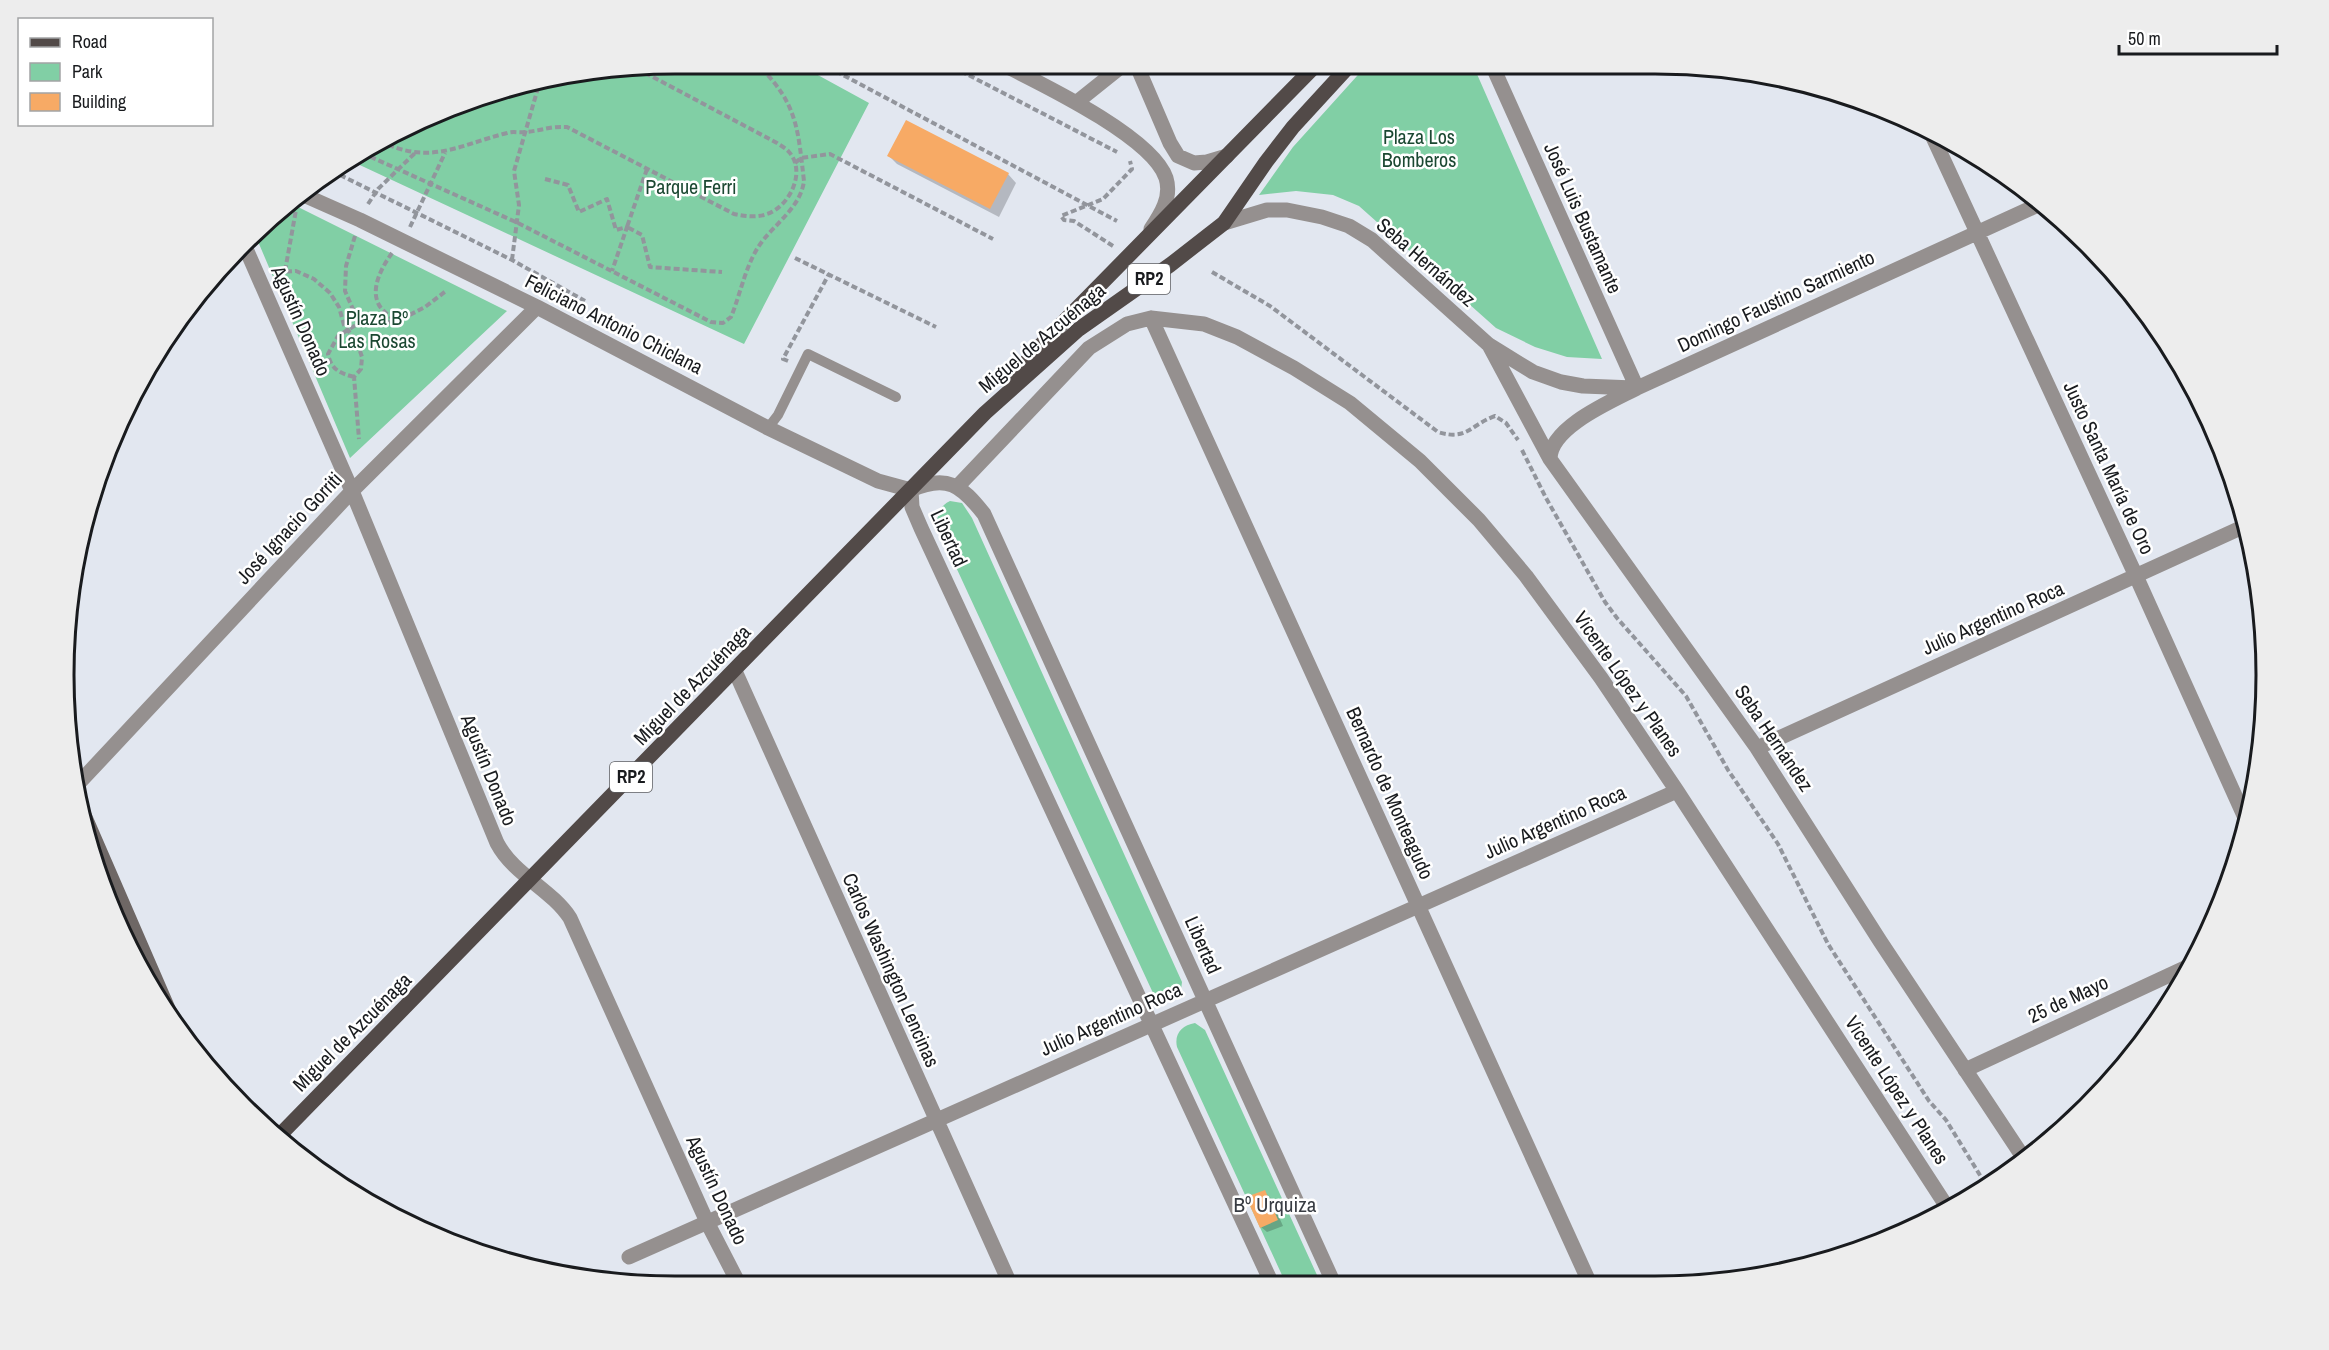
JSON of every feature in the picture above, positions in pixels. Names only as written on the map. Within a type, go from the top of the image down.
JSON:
[{"type":"main road","name":"Miguel de Azcuénaga","points":[[985,413],[1035,351],[1307,74]]},
{"type":"main road","name":"Miguel de Azcuénaga","points":[[283,1131],[985,413],[1079,329],[1170,265],[1224,223],[1293,127],[1342,74]]},
{"type":"street","points":[[1022,74],[1077,102],[1150,152],[1161,165],[1167,180],[1167,201],[1142,243]]},
{"type":"street","points":[[1077,102],[1112,74]]},
{"type":"street","points":[[1140,74],[1170,143],[1178,156],[1194,163],[1227,156]]},
{"type":"street","name":"José Luis Bustamante","points":[[1496,74],[1637,388]]},
{"type":"street","name":"Justo Santa María de Oro","points":[[1936,144],[2240,808]]},
{"type":"street","name":"Feliciano Antonio Chiclana","points":[[309,198],[537,307],[768,428],[878,481],[911,490]]},
{"type":"street","name":"Domingo Faustino Sarmiento","points":[[1550,459],[1552,447],[1565,432],[1590,414],[1637,388],[2032,208]]},
{"type":"street","name":"Seba Hernández","points":[[1224,223],[1268,210],[1287,210],[1322,217],[1349,226],[1372,240],[1489,345],[1533,372],[1561,382],[1583,386],[1637,388]]},
{"type":"street","name":"Agustín Donado","points":[[248,252],[352,491],[497,843],[507,859],[561,907],[570,918],[707,1222],[735,1276]]},
{"type":"street","name":"José Ignacio Gorriti","points":[[83,779],[352,491],[537,307]]},
{"type":"street","name":"Miguel de Azcuénaga","points":[[957,487],[1089,348],[1127,324],[1151,318]]},
{"type":"street","name":"Vicente López y Planes","points":[[1151,318],[1204,324],[1237,338],[1294,368],[1350,403],[1420,461],[1479,520],[1526,576],[1601,678],[1677,790],[1944,1202]]},
{"type":"street","name":"Bernardo de Monteagudo","points":[[1151,318],[1586,1276]]},
{"type":"street","name":"Seba Hernández","points":[[1489,345],[1550,459],[1757,748],[2020,1152]]},
{"type":"street","name":"Libertad","points":[[1268,1276],[912,507],[911,490],[929,482],[957,487],[972,499],[984,514],[1330,1276]]},
{"type":"street","name":"Julio Argentino Roca","points":[[1757,748],[2237,529]]},
{"type":"street","name":"Carlos Washington Lencinas","points":[[735,671],[1006,1276]]},
{"type":"street","name":"Julio Argentino Roca","points":[[629,1257],[1677,790]]},
{"type":"street","points":[[101,853],[153,974]]},
{"type":"street","name":"25 de Mayo","points":[[1965,1070],[2177,971]]},
{"type":"lane","points":[[768,428],[778,415],[808,354],[896,397]]},
{"type":"path","points":[[370,157],[518,223],[711,322],[723,323],[731,317],[753,253],[796,203],[803,190],[796,122],[790,105],[765,74]]},
{"type":"path","points":[[839,74],[1117,221]]},
{"type":"path","points":[[967,74],[1120,153]]},
{"type":"path","points":[[392,145],[422,154],[441,153],[511,131],[525,132],[551,126],[567,127],[734,214],[751,217],[766,214],[778,209],[789,198],[796,180],[795,163],[789,152],[777,143],[649,75]]},
{"type":"path","points":[[512,260],[519,205],[514,171],[537,90]]},
{"type":"path","points":[[795,163],[801,158],[830,154],[993,239]]},
{"type":"path","points":[[1125,158],[1131,162],[1132,169],[1103,199],[1061,216],[1064,220],[1074,221],[1129,256]]},
{"type":"path","points":[[612,272],[647,169]]},
{"type":"path","points":[[341,175],[512,260],[585,301]]},
{"type":"path","points":[[545,179],[568,185],[579,212],[607,199],[616,230],[627,227],[642,235],[650,267],[722,272]]},
{"type":"path","points":[[285,271],[296,208]]},
{"type":"path","points":[[795,258],[936,327]]},
{"type":"path","points":[[277,272],[296,271],[330,293],[339,307],[347,331],[357,342],[362,357],[361,369],[354,377],[359,439]]},
{"type":"path","points":[[1212,273],[1270,306],[1438,432],[1451,436],[1466,433],[1484,420],[1495,417],[1506,423],[1605,602],[1686,696],[1728,770],[1778,844],[1828,944],[1929,1101],[1946,1120],[1982,1179]]},
{"type":"path","points":[[801,368],[783,359],[829,274]]},
{"type":"path","points":[[354,377],[339,373],[330,364],[327,354],[338,336],[359,323],[396,322],[426,307],[446,291]]},
{"type":"green space","name":"Parque Ferri","points":[[816,74],[869,103],[744,344],[358,164],[445,119],[482,105],[558,85],[636,75]]},
{"type":"green space","name":"Plaza Los Bomberos","points":[[1359,74],[1477,74],[1602,359],[1567,357],[1535,347],[1496,328],[1359,206],[1333,195],[1296,191],[1259,195],[1293,147]]},
{"type":"green space","name":"Plaza Bº Las Rosas","points":[[298,207],[507,311],[350,458],[258,242]]},
{"type":"green space","points":[[950,501],[962,503],[972,518],[1182,982],[1179,994],[1174,999],[1162,1001],[1153,993],[937,526],[939,512]]},
{"type":"green space","points":[[1195,1023],[1205,1030],[1317,1276],[1282,1276],[1177,1047],[1178,1034],[1186,1026]]},
{"type":"building","points":[[906,120],[1009,173],[990,209],[887,156]]},
{"type":"building","points":[[1265,1190],[1278,1220],[1260,1228],[1246,1197]]},
{"type":"district","name":"Bº Urquiza","points":[[1275,1205]]}]
